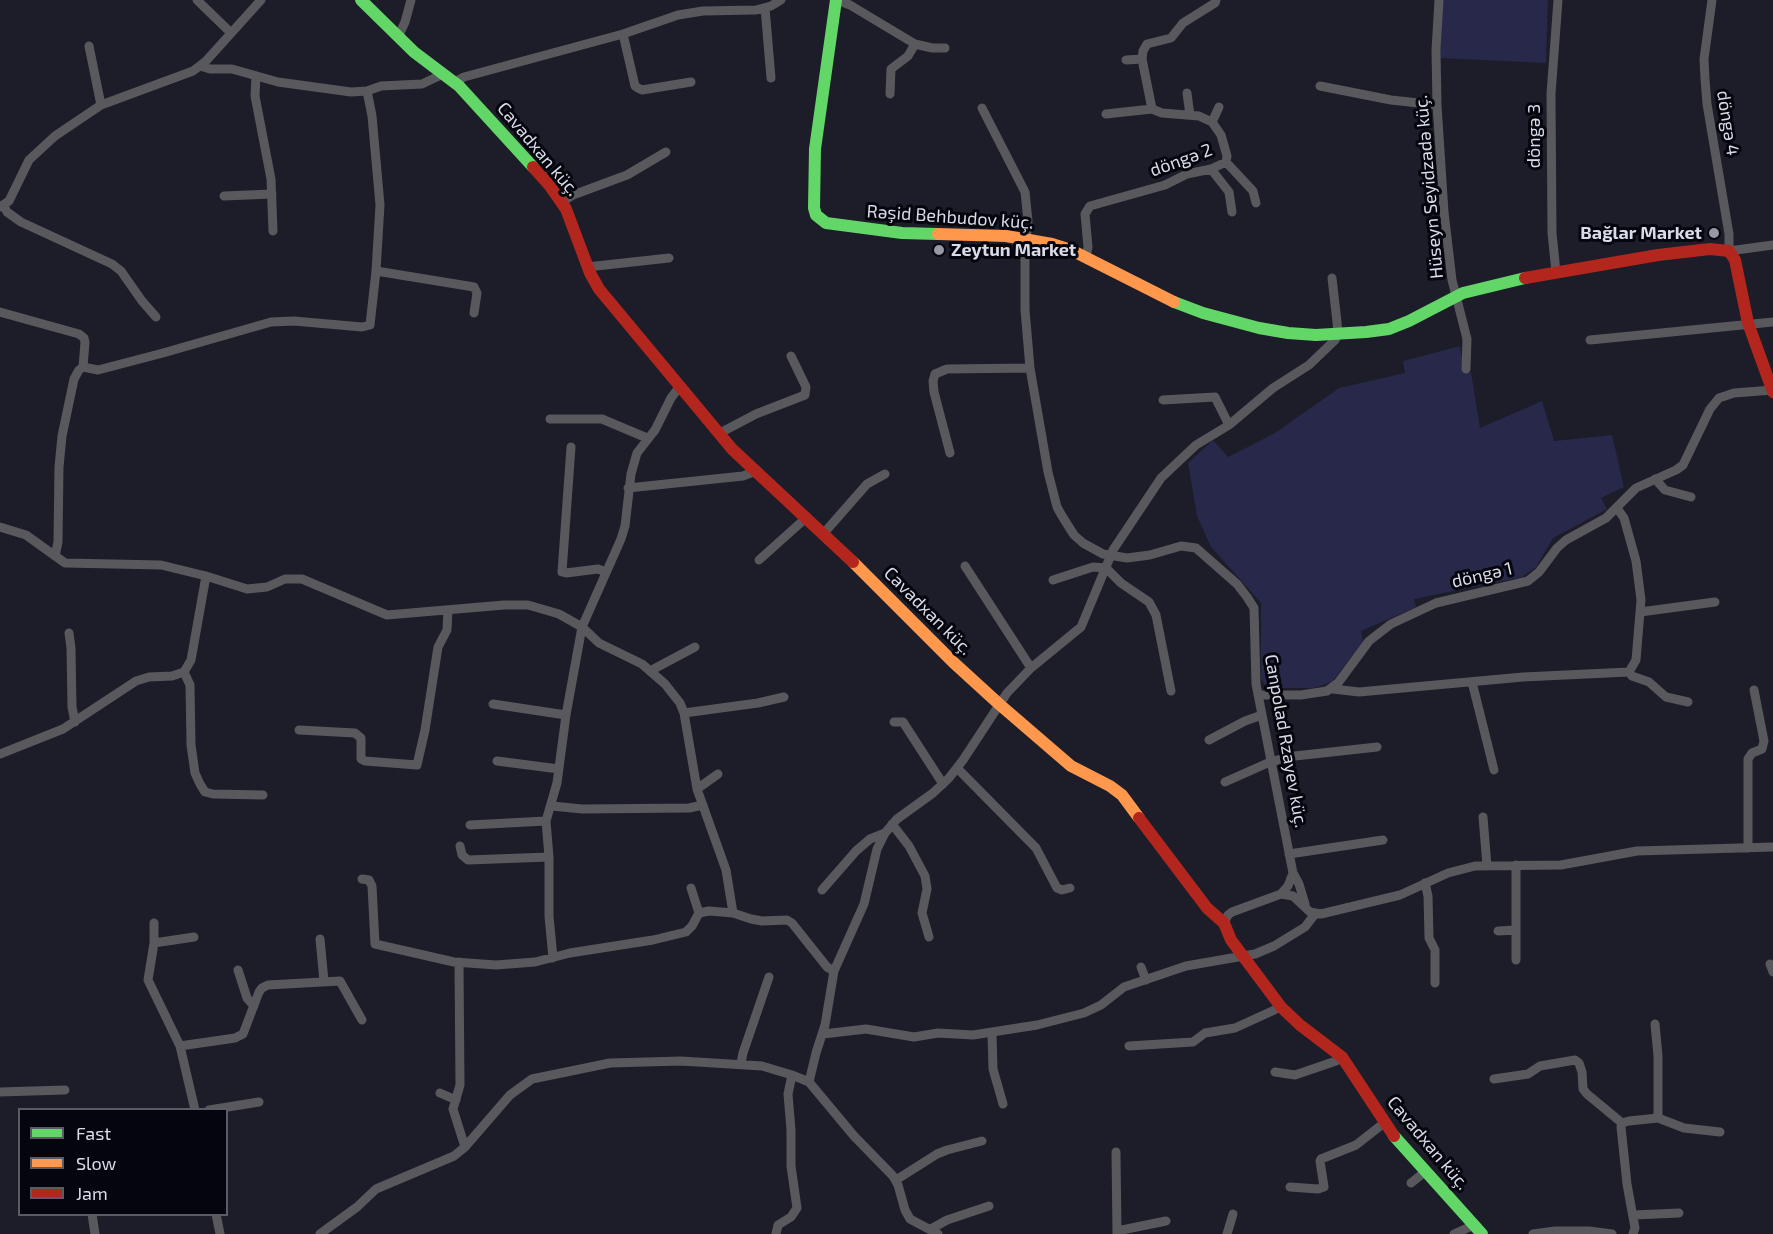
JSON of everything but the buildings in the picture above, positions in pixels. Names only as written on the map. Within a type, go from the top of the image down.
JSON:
[{"type":"street","points":[[197,0],[230,32]]},
{"type":"street","points":[[156,317],[121,271],[112,264],[21,222],[2,207],[9,201],[29,160],[70,123],[101,105],[183,75],[200,66],[261,0]]},
{"type":"street","name":"Cavadxan küç.","points":[[361,0],[426,62],[455,82],[562,202],[592,279],[612,307],[718,434],[824,533],[953,662],[999,704],[1071,766],[1110,786],[1122,795],[1207,908],[1224,923],[1231,940],[1281,1007],[1300,1025],[1342,1057],[1384,1122],[1478,1230]]},
{"type":"street","points":[[398,37],[411,0]]},
{"type":"street","points":[[455,82],[464,77],[623,34],[662,20],[691,13],[765,8],[781,0]]},
{"type":"street","points":[[837,0],[850,5],[915,44],[945,48]]},
{"type":"street","name":"Rəşid Behbudov küç.","points":[[837,0],[816,132],[814,207],[820,220],[826,224],[884,231],[988,234],[1061,246],[1146,289],[1203,313],[1288,333],[1338,335],[1389,329],[1457,296],[1482,287],[1556,272],[1685,252],[1717,248],[1729,251],[1773,245]]},
{"type":"street","points":[[1152,109],[1142,59],[1147,44],[1171,38],[1183,23],[1216,0]]},
{"type":"street","name":"Hüseyn Seyidzadə küç.","points":[[1439,0],[1436,50],[1437,105],[1444,212],[1452,280],[1467,339],[1466,369]]},
{"type":"street","name":"döngə 3","points":[[1556,272],[1552,221],[1551,88],[1558,0]]},
{"type":"street","name":"döngə 4","points":[[1712,0],[1704,58],[1705,79],[1707,104],[1729,234],[1729,251]]},
{"type":"street","points":[[765,8],[771,78]]},
{"type":"street","points":[[623,34],[635,86],[642,90],[691,81]]},
{"type":"street","points":[[890,94],[891,69],[908,56],[915,44]]},
{"type":"street","points":[[89,46],[101,105]]},
{"type":"street","points":[[1126,60],[1142,59]]},
{"type":"street","points":[[200,66],[210,69],[232,69],[278,82],[351,92],[367,91],[381,86],[422,84],[443,74]]},
{"type":"street","points":[[256,76],[255,96],[271,179],[273,231]]},
{"type":"street","points":[[1320,86],[1391,100],[1437,105]]},
{"type":"street","points":[[83,367],[98,370],[271,322],[294,321],[367,327],[372,322],[379,192],[372,116],[367,91]]},
{"type":"street","points":[[1187,93],[1190,115]]},
{"type":"street","points":[[1212,122],[1219,107]]},
{"type":"street","name":"Canpolad Rzayev küç.","points":[[982,108],[1025,192],[1029,221],[1025,310],[1030,368],[1048,472],[1057,507],[1068,526],[1083,543],[1097,552],[1111,556],[1137,557],[1175,547],[1191,547],[1201,552],[1237,585],[1254,608],[1254,665],[1258,695],[1293,873],[1299,884],[1305,906]]},
{"type":"street","name":"döngə 2","points":[[1086,258],[1088,247],[1085,213],[1090,206],[1165,185],[1187,174],[1211,169],[1226,162],[1227,156],[1221,135],[1212,122],[1198,116],[1162,113],[1152,109],[1106,114]]},
{"type":"street","points":[[562,202],[573,195],[627,175],[666,152]]},
{"type":"street","points":[[1226,162],[1253,190],[1256,203]]},
{"type":"street","points":[[1211,169],[1229,192],[1232,212]]},
{"type":"street","points":[[224,196],[272,194]]},
{"type":"street","points":[[1729,251],[1737,267],[1748,323],[1773,391]]},
{"type":"street","points":[[587,267],[669,258]]},
{"type":"street","points":[[376,271],[474,287],[477,293],[474,313]]},
{"type":"street","points":[[809,1082],[823,1034],[834,971],[864,904],[877,849],[885,833],[892,824],[943,784],[957,768],[999,704],[1031,668],[1081,627],[1118,542],[1161,478],[1196,445],[1229,425],[1273,388],[1310,364],[1330,346],[1338,335],[1332,278]]},
{"type":"street","points":[[0,312],[79,334],[85,342],[83,367],[74,379],[62,436],[58,478],[58,542],[55,556]]},
{"type":"street","points":[[1590,340],[1773,321]]},
{"type":"street","points":[[718,434],[756,414],[805,395],[806,387],[791,356]]},
{"type":"street","points":[[950,453],[934,392],[935,374],[948,369],[1030,368]]},
{"type":"street","points":[[553,958],[549,916],[549,857],[546,821],[552,806],[559,769],[582,627],[625,526],[628,488],[637,453],[658,424],[680,386]]},
{"type":"street","name":"döngə 1","points":[[1333,688],[1369,641],[1382,630],[1437,603],[1528,581],[1539,572],[1561,544],[1606,518],[1636,488],[1683,465],[1710,409],[1719,398],[1734,393],[1773,391]]},
{"type":"street","points":[[1163,400],[1215,397],[1229,425]]},
{"type":"street","points":[[550,419],[602,419],[647,438]]},
{"type":"street","points":[[571,447],[562,572],[598,569],[606,572]]},
{"type":"street","points":[[628,488],[743,476],[756,471]]},
{"type":"street","points":[[824,533],[867,484],[885,474]]},
{"type":"street","points":[[1655,479],[1665,490],[1691,497]]},
{"type":"street","points":[[1617,508],[1624,518],[1636,561],[1640,590],[1641,612],[1636,660],[1629,672]]},
{"type":"street","points":[[759,560],[807,517]]},
{"type":"street","points":[[0,527],[26,535],[59,560],[71,564],[161,566],[206,576],[248,589],[288,579],[303,579],[387,615],[504,605],[528,605],[559,614],[582,627],[600,643],[630,657],[650,671],[674,693],[680,703],[684,713],[697,789],[726,870],[733,913]]},
{"type":"street","points":[[965,567],[1031,668]]},
{"type":"street","points":[[1053,580],[1093,567],[1106,568],[1120,583],[1149,602],[1154,609],[1171,691]]},
{"type":"street","points":[[184,672],[190,660],[206,576]]},
{"type":"street","points":[[1641,612],[1715,602]]},
{"type":"street","points":[[299,730],[355,733],[361,738],[361,759],[417,765],[438,647],[448,624],[448,610]]},
{"type":"street","points":[[69,633],[72,707],[75,722]]},
{"type":"street","points":[[650,671],[695,647]]},
{"type":"street","points":[[0,754],[75,722],[136,681],[184,672]]},
{"type":"street","points":[[184,672],[190,685],[191,745],[195,773],[200,784],[206,792],[213,794],[263,795]]},
{"type":"street","points":[[1258,695],[1301,695],[1321,693],[1333,688],[1359,692],[1629,672]]},
{"type":"street","points":[[1629,672],[1632,676],[1650,682],[1666,698],[1688,702]]},
{"type":"street","points":[[1472,682],[1494,770]]},
{"type":"street","points":[[1748,848],[1748,759],[1752,753],[1762,749],[1764,741],[1754,690]]},
{"type":"street","points":[[684,713],[758,703],[784,697]]},
{"type":"street","points":[[493,704],[566,715]]},
{"type":"street","points":[[1209,740],[1245,721],[1262,716]]},
{"type":"street","points":[[894,722],[903,722],[943,784]]},
{"type":"street","points":[[1225,782],[1270,762],[1304,754],[1377,747]]},
{"type":"street","points":[[497,760],[559,769]]},
{"type":"street","points":[[957,768],[1036,848],[1057,888],[1062,890],[1070,888]]},
{"type":"street","points":[[697,789],[718,774]]},
{"type":"street","points":[[552,806],[582,809],[689,808],[703,805]]},
{"type":"street","points":[[1483,817],[1486,866]]},
{"type":"street","points":[[470,825],[546,821]]},
{"type":"street","points":[[892,824],[909,846],[925,876],[927,889],[922,913],[929,937]]},
{"type":"street","points":[[822,890],[855,851],[870,839],[885,833]]},
{"type":"street","points":[[1289,854],[1383,840]]},
{"type":"street","points":[[460,846],[462,855],[468,860],[549,857]]},
{"type":"street","points":[[1281,894],[1293,896],[1315,914],[1327,913],[1388,899],[1458,869],[1486,866],[1561,865],[1637,851],[1773,847]]},
{"type":"street","points":[[1516,865],[1516,960]]},
{"type":"street","points":[[1224,923],[1232,912],[1281,894],[1288,886],[1293,873]]},
{"type":"street","points":[[362,879],[369,880],[372,886],[375,944],[459,962],[512,965],[535,963],[570,953],[653,940],[686,932],[699,913],[691,888]]},
{"type":"street","points":[[1425,883],[1428,896],[1429,938],[1435,950],[1435,983]]},
{"type":"street","points":[[699,913],[709,911],[733,913],[762,921],[788,920],[827,967],[834,971]]},
{"type":"street","points":[[823,1034],[866,1029],[914,1037],[938,1033],[973,1035],[1084,1013],[1101,1005],[1117,991],[1146,980],[1186,966],[1244,957],[1274,946],[1305,927],[1315,914]]},
{"type":"street","points":[[154,923],[154,943],[148,980],[180,1046],[195,1108]]},
{"type":"street","points":[[1498,931],[1516,930]]},
{"type":"street","points":[[154,943],[194,937]]},
{"type":"street","points":[[320,939],[324,981]]},
{"type":"street","points":[[459,962],[460,1085],[453,1109],[465,1147]]},
{"type":"street","points":[[1141,967],[1146,980]]},
{"type":"street","points":[[238,970],[247,998],[254,1006]]},
{"type":"street","points":[[741,1063],[742,1053],[769,977]]},
{"type":"street","points":[[180,1046],[187,1043],[235,1038],[243,1034],[262,988],[268,985],[337,980],[343,984],[362,1020]]},
{"type":"street","points":[[1129,1046],[1193,1041],[1205,1033],[1235,1028],[1281,1007]]},
{"type":"street","points":[[1655,1024],[1658,1118]]},
{"type":"street","points":[[992,1033],[993,1069],[1003,1104]]},
{"type":"street","points":[[1275,1072],[1295,1075],[1342,1057]]},
{"type":"street","points":[[1494,1079],[1528,1074],[1539,1066],[1575,1060],[1579,1063],[1582,1072],[1583,1089],[1622,1123]]},
{"type":"street","points":[[320,1234],[357,1207],[376,1189],[454,1156],[465,1147],[518,1088],[540,1076],[626,1062],[741,1063],[762,1066],[792,1075],[809,1082],[854,1136],[896,1180],[910,1219],[934,1232],[946,1220],[989,1206]]},
{"type":"street","points":[[776,1234],[778,1225],[791,1217],[797,1208],[791,1166],[792,1130],[788,1094],[792,1075]]},
{"type":"street","points":[[0,1092],[65,1090]]},
{"type":"street","points":[[440,1093],[456,1100]]},
{"type":"street","points":[[222,1108],[259,1102]]},
{"type":"street","points":[[1622,1123],[1658,1118],[1684,1128],[1720,1132]]},
{"type":"street","points":[[1290,1187],[1322,1189],[1324,1185],[1321,1159],[1356,1145],[1384,1122]]},
{"type":"street","points":[[1622,1123],[1621,1134],[1627,1184],[1634,1215],[1633,1234]]},
{"type":"street","points":[[896,1180],[947,1149],[982,1142]]},
{"type":"street","points":[[1116,1152],[1117,1232],[1166,1221]]},
{"type":"street","points":[[1412,1183],[1426,1171]]},
{"type":"street","points":[[1634,1215],[1679,1213]]},
{"type":"street","points":[[1227,1234],[1233,1214]]},
{"type":"street","points":[[92,1216],[94,1234]]},
{"type":"street","points":[[216,1216],[220,1234]]},
{"type":"street","points":[[1454,1234],[1478,1230]]},
{"type":"street","points":[[1533,1234],[1555,1231],[1612,1234]]},
{"type":"shaded area","points":[[1443,0],[1548,0],[1546,63],[1440,58]]},
{"type":"shaded area","points":[[1460,346],[1464,372],[1471,372],[1480,428],[1542,401],[1554,441],[1612,435],[1624,487],[1601,498],[1607,509],[1553,538],[1536,567],[1522,577],[1414,599],[1416,607],[1361,631],[1363,642],[1332,682],[1314,688],[1266,688],[1261,678],[1261,603],[1211,547],[1197,516],[1188,463],[1213,440],[1228,457],[1275,433],[1339,388],[1405,373],[1403,361]]},
{"type":"traffic: fast","points":[[361,0],[414,52],[459,86],[533,167]]},
{"type":"traffic: fast","points":[[836,0],[815,149],[814,208],[816,215],[826,223],[902,233],[938,234]]},
{"type":"traffic: fast","points":[[1174,302],[1203,313],[1288,333],[1316,335],[1366,332],[1389,329],[1409,321],[1463,293],[1525,278]]},
{"type":"traffic: fast","points":[[1394,1136],[1482,1234]]},
{"type":"traffic: slow","points":[[938,234],[1006,236],[1052,244],[1071,250],[1174,302]]},
{"type":"traffic: slow","points":[[853,562],[953,662],[999,704],[1071,766],[1110,786],[1122,795],[1139,818]]},
{"type":"traffic: jam","points":[[533,167],[566,209],[590,273],[599,289],[732,449],[853,562]]},
{"type":"traffic: jam","points":[[1525,278],[1658,255],[1710,249],[1729,251],[1735,260],[1748,323],[1773,392]]},
{"type":"traffic: jam","points":[[1139,818],[1207,908],[1224,923],[1231,940],[1281,1007],[1300,1025],[1342,1057],[1394,1136]]},
{"type":"place","name":"Bağlar Market","points":[[1714,233]]},
{"type":"place","name":"Zeytun Market","points":[[939,250]]}]
